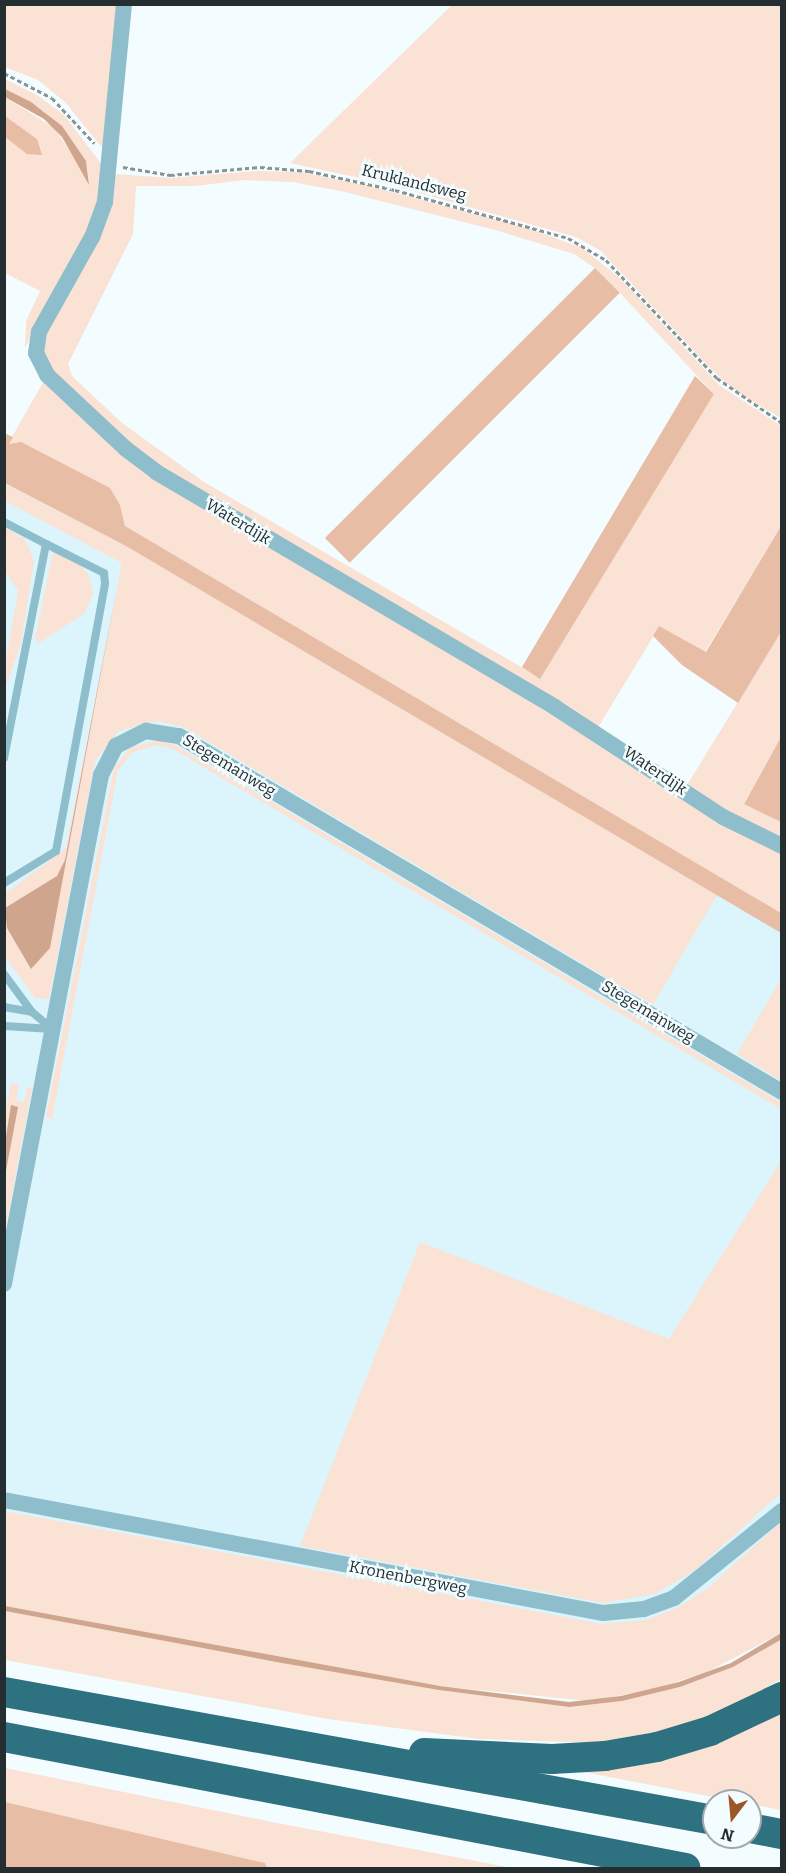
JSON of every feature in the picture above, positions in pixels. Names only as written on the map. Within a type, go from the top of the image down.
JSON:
[{"type":"highway","points":[[4,1692],[289,1746],[702,1818]]},
{"type":"highway","points":[[289,1746],[542,1758],[604,1756],[657,1747],[710,1731],[782,1697]]},
{"type":"highway","points":[[4,1737],[686,1869]]},
{"type":"highway","points":[[762,1830],[782,1834]]},
{"type":"highway","points":[[557,1844],[624,1869]]},
{"type":"street","name":"Waterdijk","points":[[124,4],[105,202],[99,223],[37,339],[39,361],[60,389],[156,472],[556,708],[723,817],[782,846]]},
{"type":"street","name":"Stegemanweg","points":[[4,1284],[105,764],[125,739],[157,730],[179,736],[782,1092]]},
{"type":"street","name":"Kronenbergweg","points":[[4,1500],[603,1613],[644,1609],[674,1598],[782,1510]]},
{"type":"lane","points":[[4,522],[104,573],[105,583],[56,851],[4,884]]},
{"type":"lane","points":[[4,758],[46,543]]},
{"type":"lane","points":[[4,974],[32,1012],[52,1029]]},
{"type":"lane","points":[[4,1007],[32,1012]]},
{"type":"lane","points":[[4,1026],[52,1029]]},
{"type":"path","points":[[4,73],[42,92],[70,114],[108,162]]},
{"type":"path","name":"Kruklandsweg","points":[[108,162],[170,175],[260,167],[309,171],[395,190],[568,238],[606,260],[724,384],[782,423]]},
{"type":"shaded area","points":[[453,4],[781,5],[781,418],[737,392],[712,370],[601,251],[576,237],[383,183],[290,163]]},
{"type":"shaded area","points":[[4,5],[119,5],[104,150],[65,102],[38,80],[5,67]]},
{"type":"shaded area","points":[[5,79],[37,95],[64,115],[103,166],[100,208],[25,348],[26,321],[40,291],[5,273],[4,137],[37,139],[5,116],[5,97],[54,128],[89,179],[86,161],[44,111],[5,89]]},
{"type":"shaded area","points":[[5,89],[31,102],[62,126],[86,161],[89,185],[62,137],[44,119],[5,97]]},
{"type":"shaded area","points":[[5,116],[37,139],[42,155],[27,154],[5,137]]},
{"type":"shaded area","points":[[257,171],[301,172],[369,186],[528,228],[582,248],[619,277],[719,385],[781,426],[781,526],[705,652],[659,627],[597,729],[158,469],[55,378],[41,347],[114,174],[171,178]],"holes":[[[245,180],[293,182],[345,192],[495,230],[574,254],[595,268],[714,394],[540,678],[204,482],[122,423],[72,376],[68,364],[133,234],[136,186],[194,186]]]},
{"type":"shaded area","points":[[595,268],[620,293],[350,563],[325,538]]},
{"type":"shaded area","points":[[695,376],[714,394],[540,679],[522,667]]},
{"type":"shaded area","points":[[45,379],[113,443],[781,851],[781,913],[125,526],[120,505],[8,444]]},
{"type":"shaded area","points":[[4,433],[13,437],[9,444],[21,442],[110,488],[120,505],[125,526],[781,913],[781,933],[126,546],[5,483]]},
{"type":"shaded area","points":[[4,467],[781,922],[781,1555],[659,1646],[5,1532]]},
{"type":"shaded area","points":[[4,483],[126,546],[717,895],[653,1005],[183,727],[157,721],[119,731],[95,761],[49,999],[35,998],[5,957],[5,894],[66,848],[122,563],[5,501]]},
{"type":"shaded area","points":[[781,526],[781,632],[738,703],[682,665],[653,636],[659,626],[706,652]]},
{"type":"shaded area","points":[[5,527],[25,539],[34,561],[21,644],[5,689],[5,664],[18,591],[5,571]]},
{"type":"shaded area","points":[[53,552],[80,565],[88,573],[93,593],[85,613],[39,643],[35,638]]},
{"type":"shaded area","points":[[117,586],[50,948],[31,969],[7,928],[5,908],[57,876],[65,860]]},
{"type":"shaded area","points":[[781,632],[781,737],[744,803],[781,822],[781,843],[687,785]]},
{"type":"shaded area","points":[[781,737],[781,822],[744,804]]},
{"type":"shaded area","points":[[157,740],[175,745],[782,1103],[781,1109],[173,749],[157,745],[133,752],[118,770],[52,1119],[46,1117],[114,768],[130,748]]},
{"type":"shaded area","points":[[781,979],[782,1081],[737,1054]]},
{"type":"shaded area","points":[[11,1083],[19,1085],[16,1101],[24,1102],[27,1087],[32,1088],[5,1233],[4,1118]]},
{"type":"shaded area","points":[[11,1105],[18,1107],[5,1176],[5,1143]]},
{"type":"shaded area","points":[[781,1161],[781,1493],[694,1571],[655,1594],[603,1603],[300,1546],[420,1242],[669,1339]]},
{"type":"shaded area","points":[[4,1511],[602,1624],[646,1620],[679,1607],[708,1588],[781,1522],[781,1633],[707,1672],[651,1690],[589,1701],[440,1686],[5,1606]]},
{"type":"shaded area","points":[[5,1606],[440,1686],[569,1702],[621,1696],[679,1682],[731,1663],[781,1633],[782,1639],[733,1667],[680,1687],[622,1701],[569,1707],[439,1690],[282,1663],[5,1611]]},
{"type":"shaded area","points":[[4,1611],[439,1690],[569,1707],[622,1701],[680,1687],[733,1667],[781,1639],[781,1679],[741,1703],[676,1728],[603,1743],[479,1739],[328,1719],[5,1660]]},
{"type":"shaded area","points":[[781,1710],[781,1810],[762,1806],[762,1789],[702,1789],[702,1795],[552,1766]]},
{"type":"shaded area","points":[[5,1768],[513,1868],[267,1868],[264,1863],[5,1802]]},
{"type":"shaded area","points":[[5,1802],[265,1863],[267,1868],[5,1868]]}]
